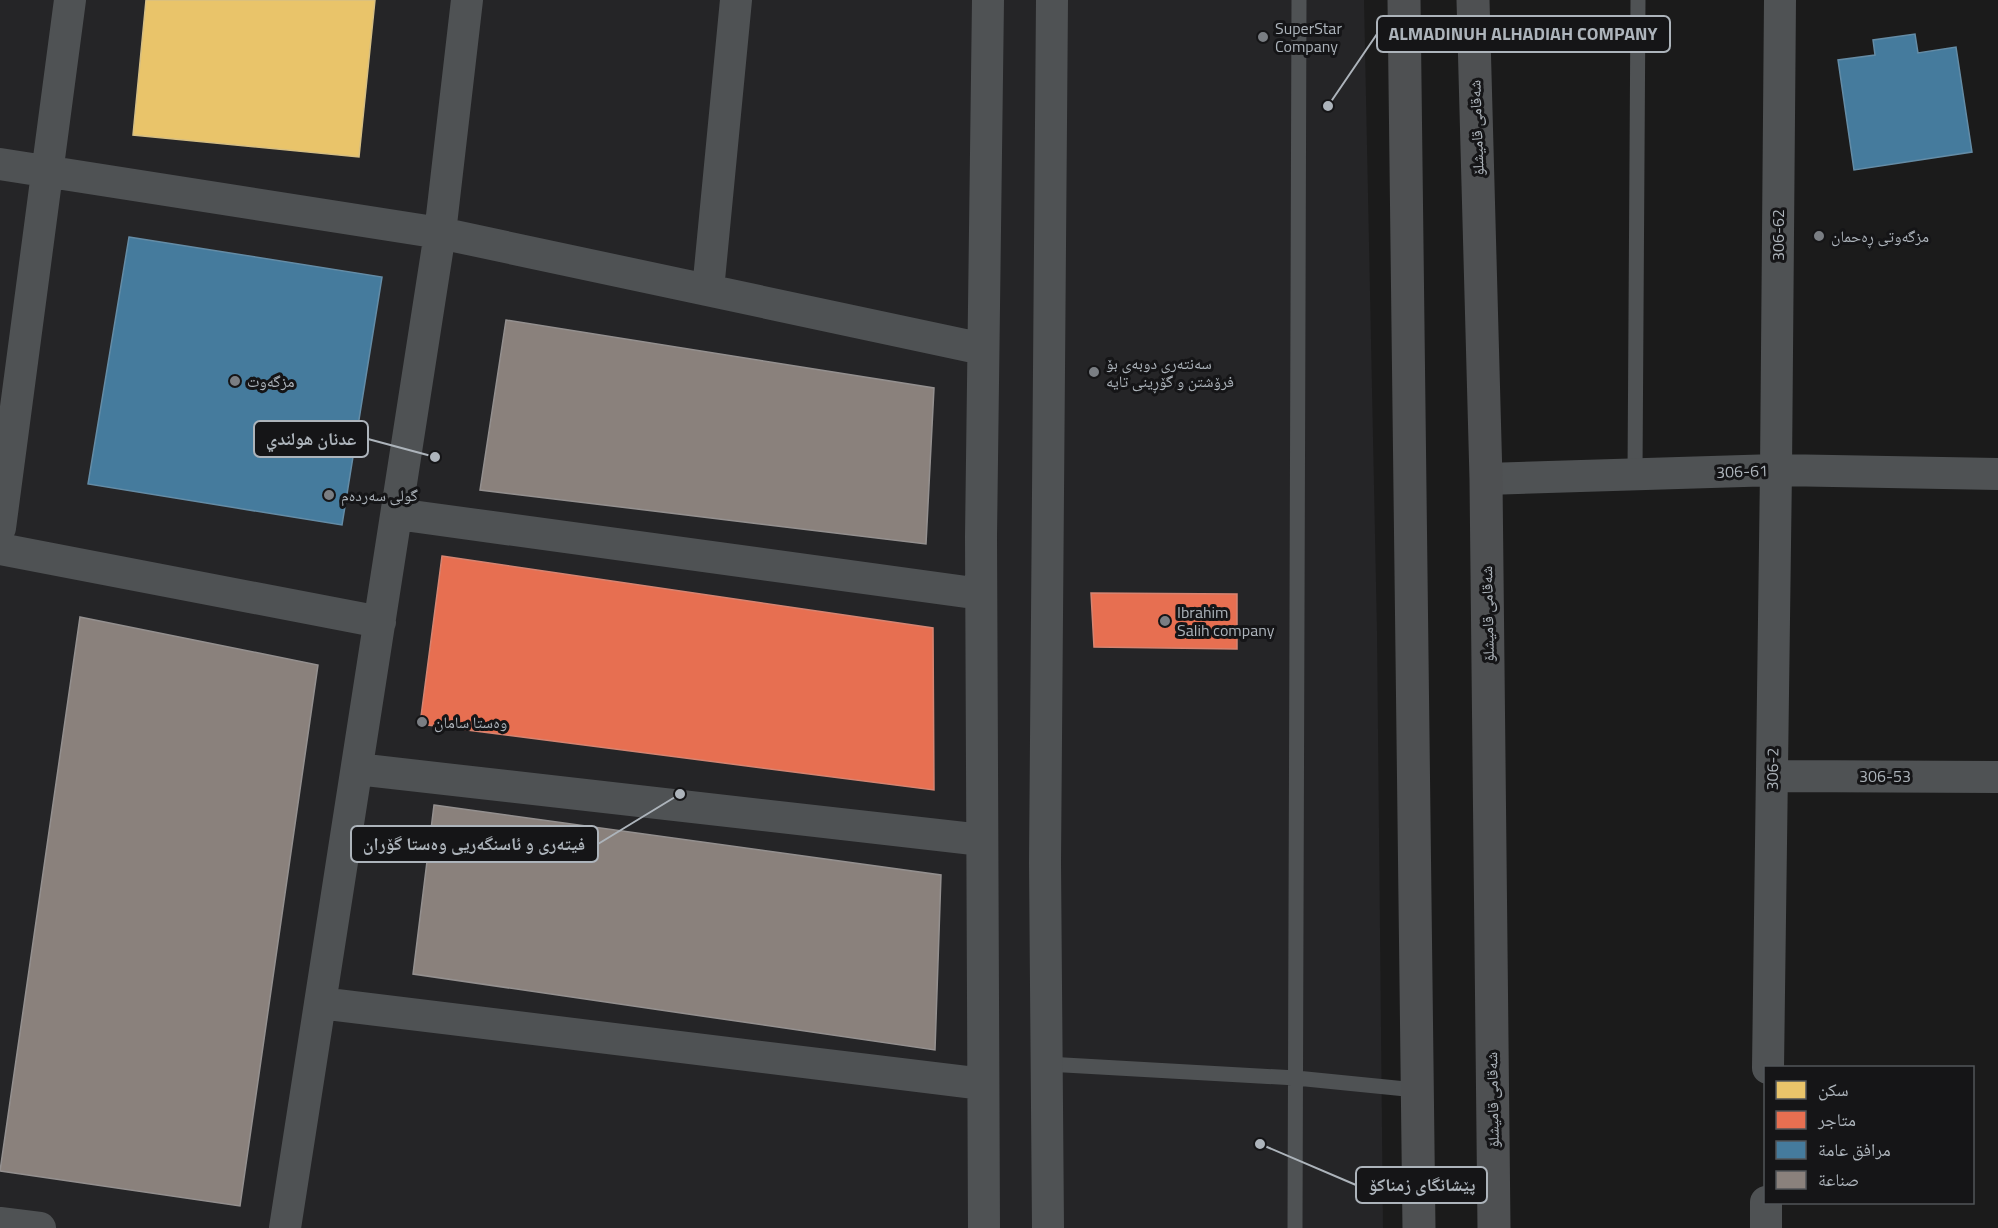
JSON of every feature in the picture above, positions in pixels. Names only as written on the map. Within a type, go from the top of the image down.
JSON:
[{"type":"street","points":[[0,528],[70,0]]},
{"type":"street","points":[[285,1228],[440,233],[467,0]]},
{"type":"street","points":[[708,290],[736,0]]},
{"type":"street","points":[[984,1228],[981,594],[988,0]]},
{"type":"street","points":[[1048,1228],[1045,863],[1052,0]]},
{"type":"street","points":[[1404,0],[1419,1228]]},
{"type":"street","name":"شەقامی قامیشلۆ","points":[[1473,0],[1486,479],[1494,1228]]},
{"type":"street","name":"306-62","points":[[1776,470],[1780,0]]},
{"type":"street","points":[[0,164],[440,233],[983,349]]},
{"type":"street","name":"306-61","points":[[1486,479],[1776,470],[1998,474]]},
{"type":"street","name":"306-2","points":[[1768,1066],[1776,470]]},
{"type":"street","points":[[397,514],[981,594]]},
{"type":"street","points":[[0,549],[380,622]]},
{"type":"street","points":[[357,769],[982,840]]},
{"type":"street","name":"306-53","points":[[1772,776],[1998,777]]},
{"type":"street","points":[[320,1003],[983,1083]]},
{"type":"street","points":[[1766,1204],[1766,1228]]},
{"type":"street","points":[[0,1222],[40,1228]]},
{"type":"lane","points":[[1295,1228],[1299,0]]},
{"type":"lane","points":[[1635,474],[1638,0]]},
{"type":"lane","points":[[1047,1064],[1296,1078],[1416,1090]]},
{"type":"shaded area","points":[[0,0],[1364,0],[1377,632],[1383,1228],[0,1228]]},
{"type":"building: سكن","points":[[146,0],[375,0],[359,157],[133,135]]},
{"type":"building: متاجر","points":[[442,556],[933,628],[934,790],[420,724]]},
{"type":"building: متاجر","name":"Ibrahim Salih company","points":[[1091,593],[1237,594],[1237,649],[1094,647]]},
{"type":"building: مرافق عامة","points":[[1915,34],[1918,53],[1956,47],[1972,152],[1854,170],[1838,60],[1875,55],[1873,40]]},
{"type":"building: مرافق عامة","name":"مزگه‌وت","points":[[129,237],[382,277],[342,525],[88,484]]},
{"type":"building: صناعة","points":[[506,320],[934,388],[926,544],[480,490]]},
{"type":"building: صناعة","points":[[80,617],[318,665],[240,1206],[0,1171]]},
{"type":"building: صناعة","points":[[434,805],[941,875],[935,1050],[413,974]]},
{"type":"place","name":"SuperStar Company","points":[[1263,37]]},
{"type":"place","name":"ALMADINUH ALHADIAH COMPANY","points":[[1328,106]]},
{"type":"place","name":"مزگەوتی ڕەحمان","points":[[1819,236]]},
{"type":"place","name":"سەنتەری دوبەی بۆ فرۆشتن و گۆڕینی تایە","points":[[1094,372]]},
{"type":"place","name":"مزگه‌وت","points":[[235,381]]},
{"type":"place","name":"عدنان هولندي","points":[[435,457]]},
{"type":"place","name":"گولی سەردەم","points":[[329,495]]},
{"type":"place","name":"Ibrahim Salih company","points":[[1165,621]]},
{"type":"place","name":"وەستا سامان","points":[[422,722]]},
{"type":"place","name":"فیتەری و ئاسنگەریی وەستا گۆران","points":[[680,794]]},
{"type":"place","name":"پێشانگای زمناكۆ","points":[[1260,1144]]}]
